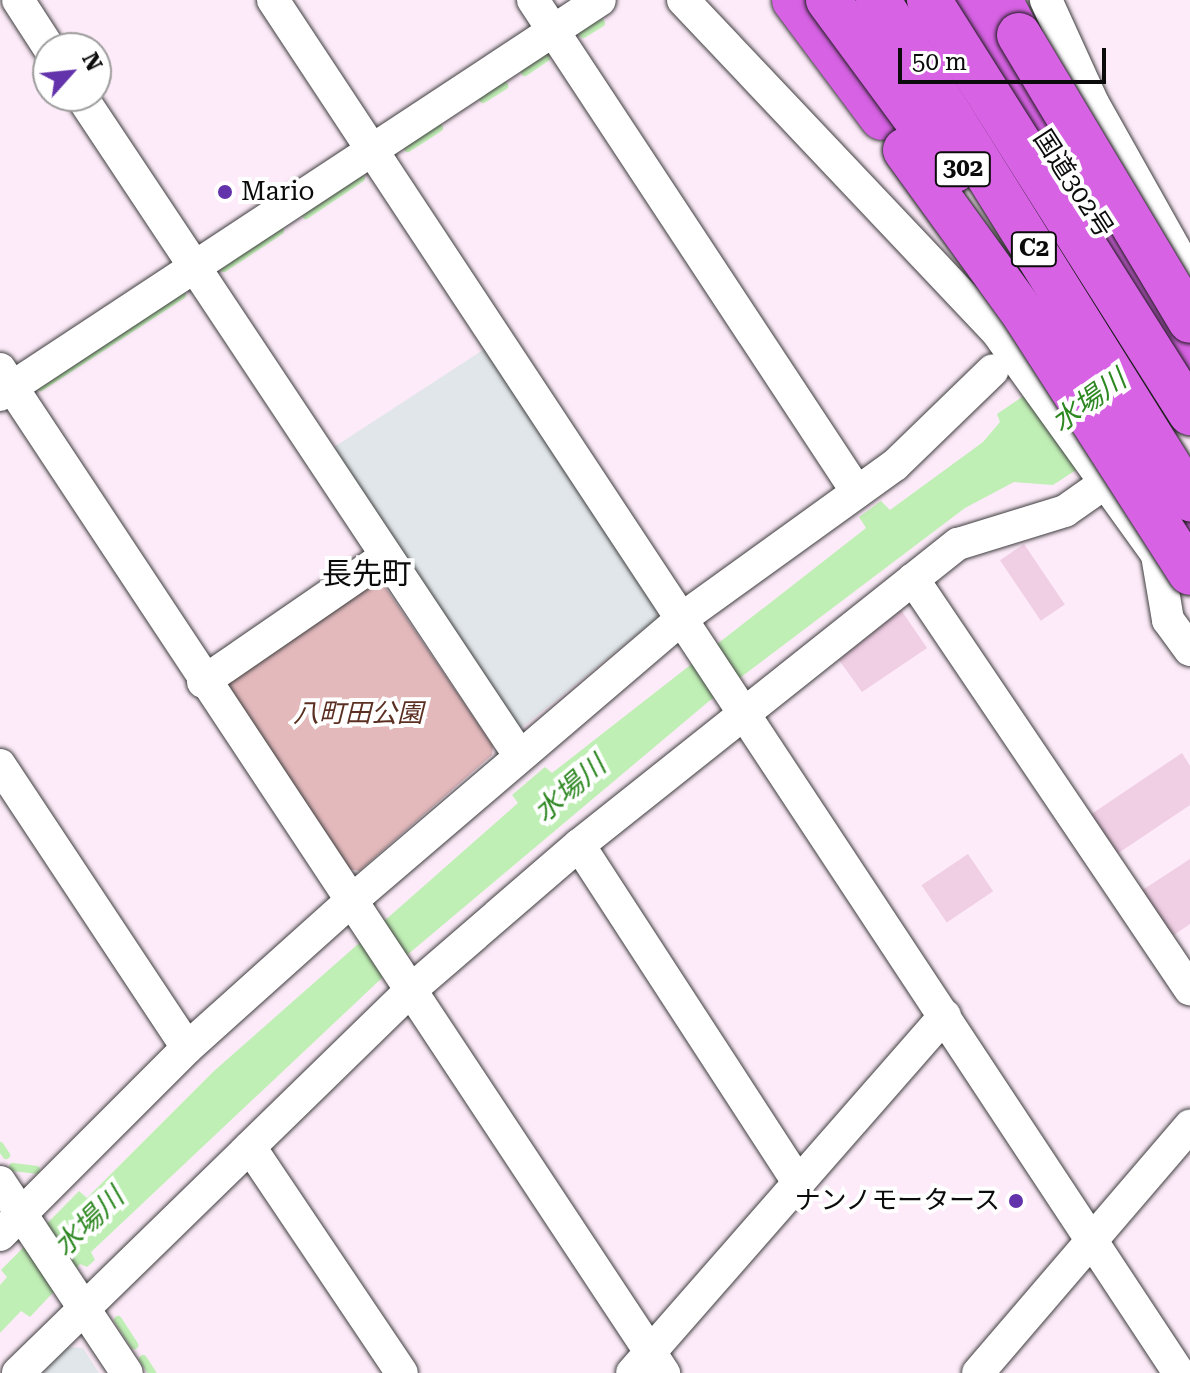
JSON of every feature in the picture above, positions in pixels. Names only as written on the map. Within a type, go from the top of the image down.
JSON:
[{"type":"highway","points":[[794,0],[1025,316],[1179,567]]},
{"type":"highway","points":[[828,0],[1149,447]]},
{"type":"highway","name":"302","points":[[854,0],[1072,338],[1149,447],[1190,528]]},
{"type":"highway","name":"C2","points":[[878,0],[1149,447],[1190,499]]},
{"type":"highway","name":"C2","points":[[929,0],[1190,413]]},
{"type":"highway","points":[[959,0],[1054,168],[1190,394]]},
{"type":"highway","name":"国道302号","points":[[959,0],[1190,367]]},
{"type":"highway","points":[[1010,17],[1190,321]]},
{"type":"street","points":[[18,0],[39,32]]},
{"type":"street","points":[[273,0],[738,699],[1179,1373]]},
{"type":"street","points":[[533,0],[857,492]]},
{"type":"street","points":[[600,0],[194,268],[4,384],[404,980],[648,1366],[798,1182],[945,1016]]},
{"type":"street","points":[[683,0],[997,332],[1008,369],[1179,567],[1168,620],[1190,650]]},
{"type":"street","points":[[1046,0],[1093,103],[1188,272]]},
{"type":"street","points":[[92,112],[519,755]]},
{"type":"street","points":[[16,1225],[187,1048],[354,908],[519,755],[690,627],[895,465],[1008,369]]},
{"type":"street","points":[[18,1373],[78,1298],[250,1147],[404,980],[579,845],[738,699],[913,579],[958,544],[1065,511],[1102,479]]},
{"type":"street","points":[[203,682],[386,556]]},
{"type":"street","points":[[913,579],[1190,989]]},
{"type":"street","points":[[0,765],[187,1048]]},
{"type":"street","points":[[579,845],[798,1182]]},
{"type":"street","points":[[978,1373],[1190,1126]]},
{"type":"street","points":[[250,1147],[402,1373]]},
{"type":"street","points":[[0,1182],[16,1225],[78,1298],[127,1373]]},
{"type":"shaded area","points":[[486,348],[656,606],[657,618],[520,729],[328,451]]},
{"type":"shaded area","points":[[1024,544],[1065,605],[1041,621],[1000,560]]},
{"type":"shaded area","points":[[901,610],[927,648],[862,692],[839,660]]},
{"type":"shaded area","points":[[1182,753],[1190,766],[1190,805],[1114,856],[1087,817]]},
{"type":"shaded area","points":[[968,854],[993,891],[947,923],[922,885]]},
{"type":"shaded area","points":[[1190,859],[1190,924],[1171,937],[1141,891]]},
{"type":"shaded area","points":[[68,1347],[83,1348],[99,1373],[43,1373]]},
{"type":"green space","name":"八町田公園","points":[[379,578],[493,746],[492,755],[359,871],[349,869],[222,682]]},
{"type":"water","name":"水場川","points":[[1190,282],[1190,396],[1053,485],[1014,482],[965,508],[708,702],[400,961],[91,1252],[95,1260],[87,1267],[80,1264],[30,1317],[21,1311],[0,1333],[0,1285],[7,1277],[1,1270],[79,1191],[87,1198],[214,1071],[518,803],[512,795],[545,767],[552,773],[866,528],[859,517],[881,501],[890,510],[983,442],[1000,422],[997,414]]},
{"type":"waterway","points":[[583,34],[601,23]]},
{"type":"waterway","points":[[525,72],[546,58]]},
{"type":"waterway","points":[[483,99],[504,86]]},
{"type":"waterway","points":[[408,148],[439,128]]},
{"type":"waterway","points":[[306,215],[361,178]]},
{"type":"waterway","points":[[224,268],[280,231]]},
{"type":"waterway","points":[[41,387],[182,295]]},
{"type":"waterway","points":[[0,1146],[6,1155]]},
{"type":"waterway","points":[[13,1167],[36,1170]]},
{"type":"waterway","points":[[118,1320],[134,1345]]},
{"type":"waterway","points":[[143,1359],[152,1373]]},
{"type":"place","name":"Mario","points":[[225,192]]},
{"type":"place","name":"ナンノモータース","points":[[1016,1201]]},
{"type":"district","name":"長先町","points":[[367,574]]}]
